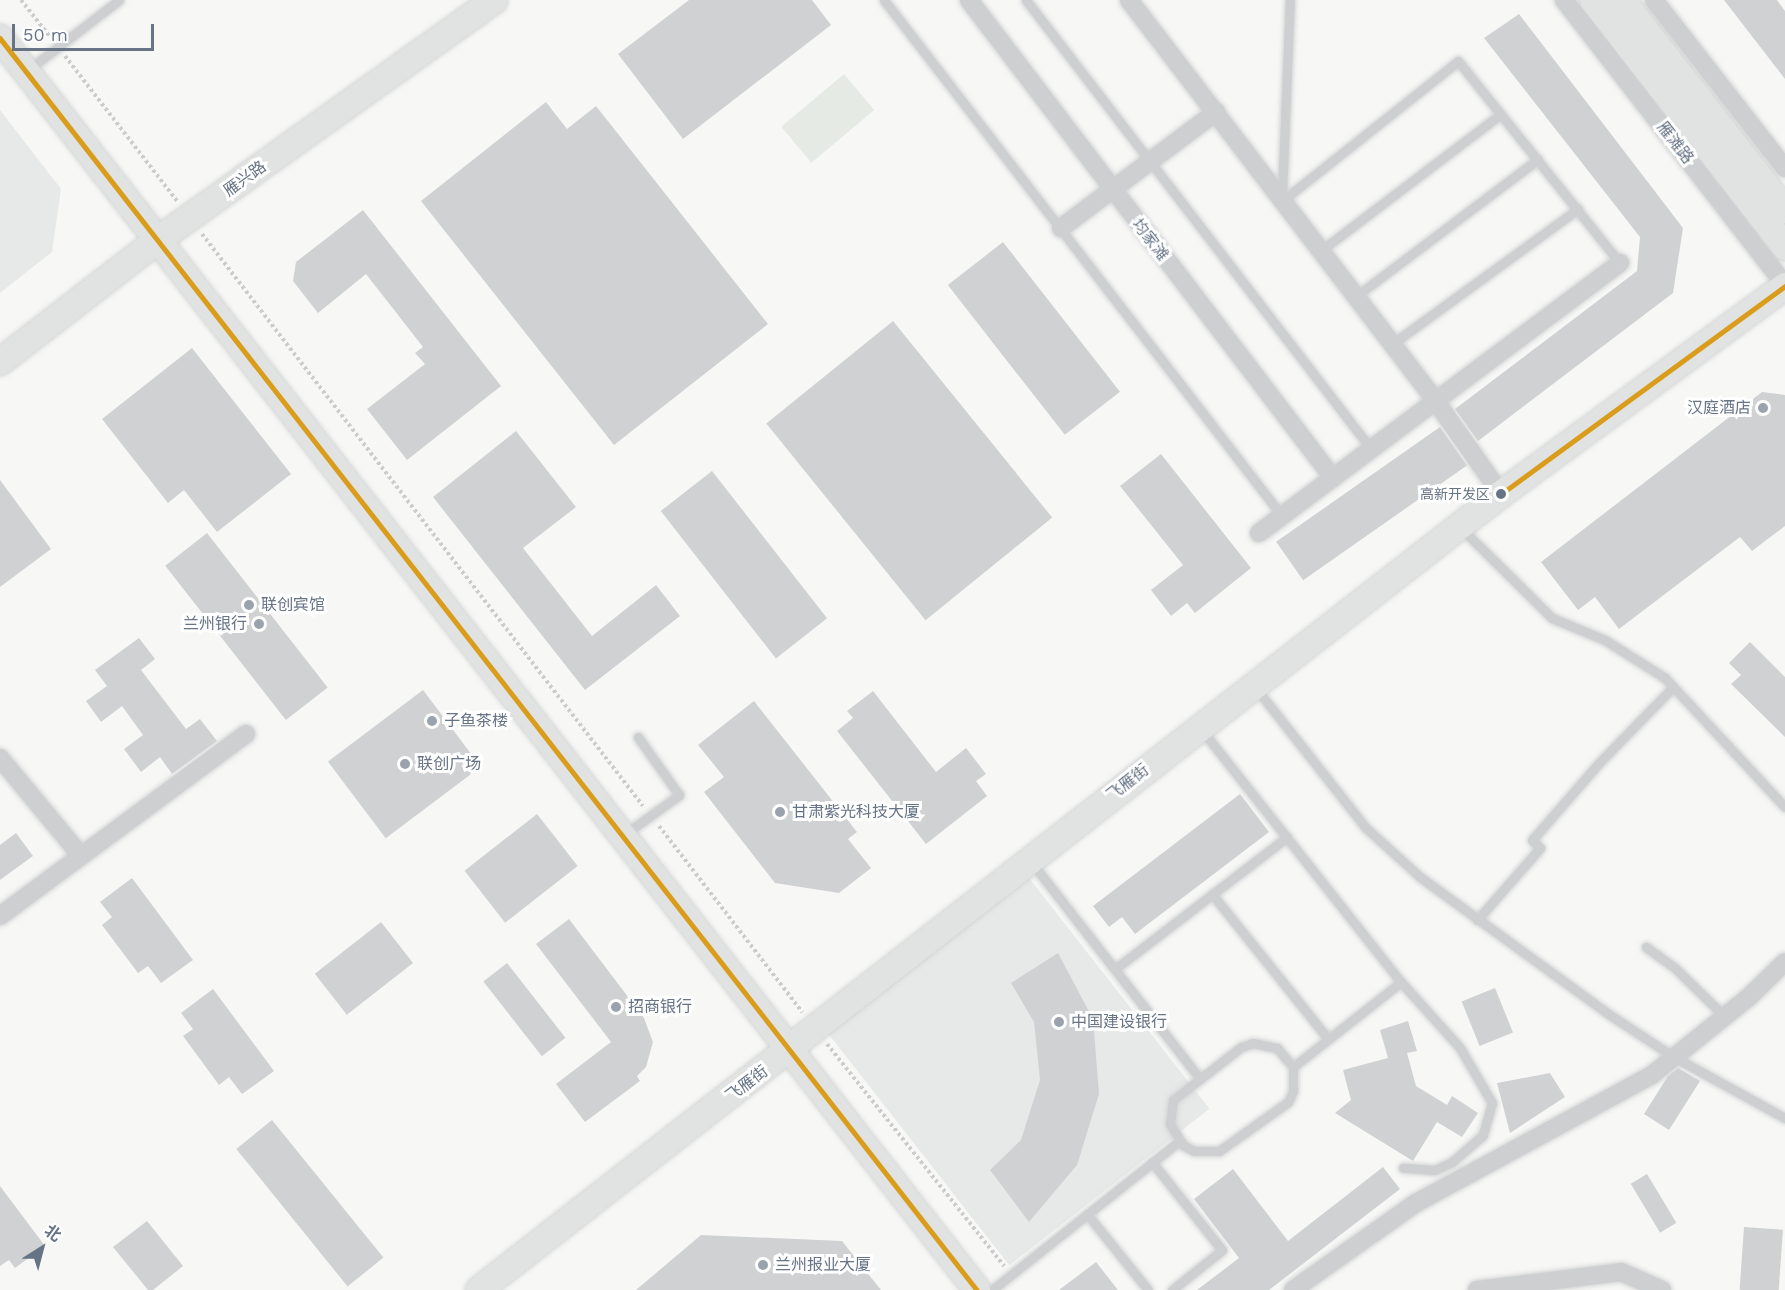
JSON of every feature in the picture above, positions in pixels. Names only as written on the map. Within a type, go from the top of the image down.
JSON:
[{"type":"main road","name":"雁兴路","points":[[0,362],[158,240],[494,0]]},
{"type":"main road","name":"雁滩路","points":[[1593,0],[1785,248]]},
{"type":"main road","points":[[1622,0],[1785,210]]},
{"type":"main road","points":[[0,38],[977,1290]]},
{"type":"main road","name":"飞雁街","points":[[478,1290],[791,1050],[1199,727],[1459,526],[1785,285]]},
{"type":"street","name":"均家滩","points":[[969,0],[1332,478]]},
{"type":"street","points":[[1130,0],[1319,252],[1435,400],[1502,494]]},
{"type":"street","name":"雁滩路","points":[[1564,0],[1785,285]]},
{"type":"street","points":[[1659,2],[1785,168]]},
{"type":"street","points":[[1061,228],[1216,112]]},
{"type":"street","points":[[1259,533],[1620,263]]},
{"type":"street","points":[[0,916],[246,734]]},
{"type":"street","points":[[0,758],[81,856]]},
{"type":"street","points":[[1293,1290],[1416,1203],[1652,1075],[1725,1017],[1785,962]]},
{"type":"street","points":[[1477,1290],[1621,1272],[1662,1290]]},
{"type":"lane","points":[[26,72],[119,0]]},
{"type":"lane","points":[[884,0],[1282,516]]},
{"type":"lane","points":[[1026,0],[1371,448]]},
{"type":"lane","points":[[1282,201],[1290,0]]},
{"type":"lane","points":[[1282,201],[1458,61],[1620,263]]},
{"type":"lane","points":[[1319,252],[1501,114]]},
{"type":"lane","points":[[1355,297],[1538,159]]},
{"type":"lane","points":[[1392,344],[1578,209]]},
{"type":"lane","points":[[1459,526],[1552,618],[1605,640],[1673,687],[1785,807]]},
{"type":"lane","points":[[1254,685],[1366,828],[1420,877],[1477,920],[1674,1057],[1785,1118]]},
{"type":"lane","points":[[1477,920],[1540,848],[1532,840],[1599,763],[1673,687]]},
{"type":"lane","points":[[1199,727],[1401,982],[1460,1048],[1492,1103],[1483,1135],[1452,1162],[1435,1170],[1403,1168]]},
{"type":"lane","points":[[623,836],[679,795],[638,737]]},
{"type":"lane","points":[[1115,969],[1287,837]]},
{"type":"lane","points":[[1030,861],[1200,1079]]},
{"type":"lane","points":[[1212,894],[1328,1040]]},
{"type":"lane","points":[[1646,947],[1675,968],[1725,1017]]},
{"type":"lane","points":[[1293,1067],[1401,982]]},
{"type":"lane","points":[[1253,1043],[1277,1048],[1293,1067],[1293,1091],[1288,1102],[1219,1152],[1194,1151],[1179,1141],[1170,1124],[1173,1100],[1241,1047],[1253,1043]]},
{"type":"lane","points":[[992,1290],[1179,1141]]},
{"type":"lane","points":[[1152,1162],[1222,1250],[1172,1290]]},
{"type":"lane","points":[[1087,1214],[1148,1290]]},
{"type":"path","points":[[21,0],[816,1030],[1011,1275]]},
{"type":"shaded area","points":[[844,74],[874,110],[811,163],[781,127]]},
{"type":"shaded area","points":[[0,110],[61,189],[52,252],[0,293]]},
{"type":"shaded area","points":[[1026,874],[1209,1109],[1009,1265],[826,1030]]},
{"type":"building","points":[[689,0],[812,0],[831,25],[683,139],[618,54]]},
{"type":"building","points":[[1724,0],[1777,0],[1785,11],[1785,79]]},
{"type":"building","points":[[1519,14],[1683,228],[1673,293],[1478,441],[1455,409],[1637,271],[1640,237],[1484,38]]},
{"type":"building","points":[[546,102],[567,129],[596,106],[768,324],[614,445],[421,201]]},
{"type":"building","points":[[363,210],[501,386],[407,460],[367,409],[425,364],[415,353],[423,347],[366,274],[318,313],[293,281],[296,262]]},
{"type":"building","points":[[1003,242],[1120,392],[1065,435],[948,285]]},
{"type":"building","points":[[893,321],[1052,518],[926,620],[766,424]]},
{"type":"building","points":[[192,348],[291,474],[217,532],[184,490],[168,503],[102,419]]},
{"type":"building","points":[[1762,392],[1785,395],[1785,526],[1752,551],[1740,537],[1619,629],[1595,597],[1578,610],[1541,562]]},
{"type":"building","points":[[1440,427],[1467,466],[1303,580],[1276,542]]},
{"type":"building","points":[[516,431],[576,507],[523,548],[592,636],[656,585],[680,616],[585,690],[433,497]]},
{"type":"building","points":[[1161,454],[1251,568],[1195,613],[1187,603],[1171,616],[1151,590],[1183,565],[1120,486]]},
{"type":"building","points":[[712,471],[827,618],[776,658],[661,511]]},
{"type":"building","points":[[0,480],[51,549],[0,587]]},
{"type":"building","points":[[207,533],[328,687],[286,720],[165,566]]},
{"type":"building","points":[[139,638],[155,659],[141,670],[186,729],[200,719],[217,741],[172,774],[160,757],[141,772],[124,749],[143,735],[122,706],[101,722],[86,701],[107,686],[95,670]]},
{"type":"building","points":[[1750,642],[1785,677],[1785,737],[1731,684],[1741,675],[1729,663]]},
{"type":"building","name":"联创广场","points":[[423,690],[481,767],[386,838],[328,762]]},
{"type":"building","points":[[873,691],[936,772],[966,748],[986,774],[976,781],[987,796],[926,844],[837,731],[853,718],[847,711]]},
{"type":"building","name":"甘肃紫光科技大厦","points":[[754,701],[857,832],[848,839],[871,868],[839,893],[775,883],[704,792],[724,777],[698,745]]},
{"type":"building","points":[[1240,794],[1269,832],[1135,934],[1122,917],[1109,927],[1093,906]]},
{"type":"building","points":[[537,814],[578,866],[505,923],[465,871]]},
{"type":"building","points":[[16,833],[33,856],[0,880],[0,845]]},
{"type":"building","points":[[132,878],[193,960],[161,983],[148,966],[138,973],[102,925],[112,917],[100,902]]},
{"type":"building","points":[[569,919],[644,1018],[653,1042],[646,1067],[637,1076],[640,1081],[585,1122],[556,1084],[611,1042],[536,944]]},
{"type":"building","points":[[381,922],[413,963],[347,1015],[315,974]]},
{"type":"building","points":[[1058,953],[1093,1019],[1099,1094],[1077,1165],[1029,1222],[990,1170],[1021,1140],[1040,1080],[1034,1022],[1011,983]]},
{"type":"building","points":[[507,963],[565,1038],[542,1056],[483,981]]},
{"type":"building","points":[[1495,988],[1513,1033],[1480,1046],[1462,1001]]},
{"type":"building","points":[[213,989],[274,1071],[242,1094],[229,1077],[219,1085],[183,1036],[193,1029],[181,1013]]},
{"type":"building","points":[[1408,1021],[1417,1051],[1407,1053],[1416,1086],[1447,1105],[1452,1096],[1478,1113],[1462,1137],[1437,1122],[1413,1161],[1335,1113],[1351,1100],[1343,1070],[1388,1058],[1380,1030]]},
{"type":"building","points":[[1678,1068],[1700,1081],[1669,1130],[1644,1114],[1668,1076]]},
{"type":"building","points":[[1550,1073],[1565,1097],[1510,1133],[1497,1083]]},
{"type":"building","points":[[272,1120],[383,1258],[348,1287],[236,1149]]},
{"type":"building","points":[[1383,1167],[1400,1189],[1269,1290],[1197,1290],[1239,1258],[1194,1199],[1233,1169],[1288,1241]]},
{"type":"building","points":[[1647,1174],[1676,1223],[1660,1233],[1631,1184]]},
{"type":"building","points":[[0,1186],[45,1246],[15,1268],[9,1260],[0,1266]]},
{"type":"building","points":[[147,1221],[183,1266],[153,1290],[148,1290],[113,1247]]},
{"type":"building","points":[[1744,1227],[1783,1230],[1779,1290],[1740,1290]]},
{"type":"building","name":"兰州报业大厦","points":[[701,1235],[842,1241],[881,1290],[636,1290]]},
{"type":"building","points":[[1096,1262],[1118,1290],[1059,1290]]},
{"type":"transit line","points":[[0,38],[977,1290]]},
{"type":"transit line","points":[[1501,494],[1785,286]]},
{"type":"place","name":"汉庭酒店","points":[[1763,408]]},
{"type":"place","name":"高新开发区","points":[[1501,494]]},
{"type":"place","name":"联创宾馆","points":[[249,605]]},
{"type":"place","name":"兰州银行","points":[[259,624]]},
{"type":"place","name":"子鱼茶楼","points":[[432,721]]},
{"type":"place","name":"联创广场","points":[[405,764]]},
{"type":"place","name":"甘肃紫光科技大厦","points":[[780,812]]},
{"type":"place","name":"招商银行","points":[[616,1007]]},
{"type":"place","name":"中国建设银行","points":[[1059,1022]]},
{"type":"place","name":"兰州报业大厦","points":[[763,1265]]}]
